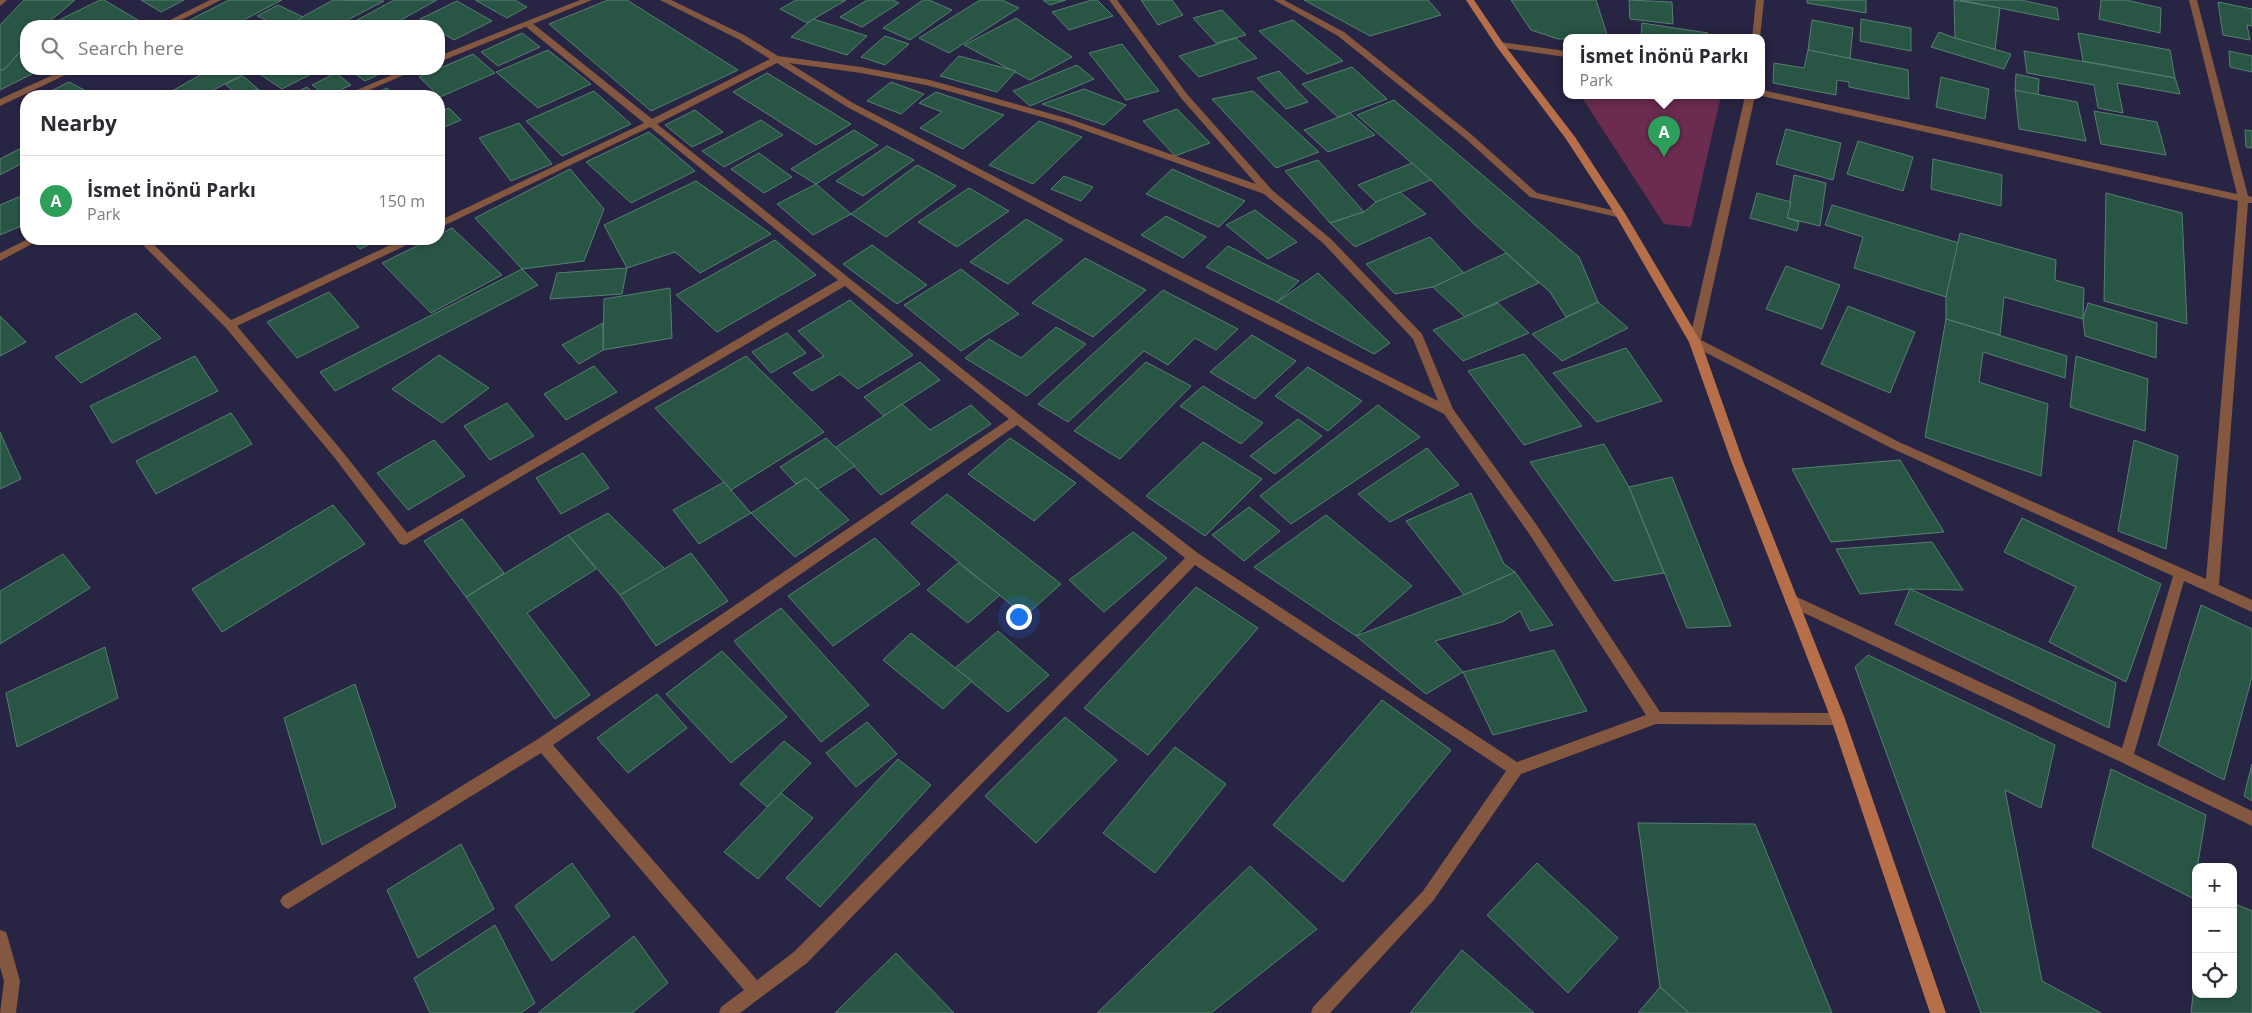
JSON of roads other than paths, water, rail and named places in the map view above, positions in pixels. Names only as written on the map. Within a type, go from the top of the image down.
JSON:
[{"type":"main road","points":[[1470,0],[1500,45],[1570,137],[1621,214],[1695,342],[1737,461],[1838,719],[1938,1013]]},
{"type":"street","points":[[0,3],[3,0]]},
{"type":"street","points":[[175,20],[217,0]]},
{"type":"street","points":[[445,57],[588,0]]},
{"type":"street","points":[[664,0],[741,37],[850,105],[1070,220],[1448,411]]},
{"type":"street","points":[[1113,0],[1184,96],[1268,192],[1327,241],[1418,337],[1448,411],[1532,528],[1656,718]]},
{"type":"street","points":[[1278,0],[1341,34],[1469,137],[1534,195],[1621,214]]},
{"type":"street","points":[[1756,34],[1760,0]]},
{"type":"street","points":[[2193,0],[2248,200],[2212,589]]},
{"type":"street","points":[[528,24],[1018,419],[1194,558],[1516,769]]},
{"type":"street","points":[[1500,45],[1563,54]]},
{"type":"street","points":[[445,222],[651,124],[778,59],[862,70],[927,82],[1067,121],[1268,192]]},
{"type":"street","points":[[28,90],[60,75]]},
{"type":"street","points":[[362,90],[399,75]]},
{"type":"street","points":[[0,103],[20,94]]},
{"type":"street","points":[[1765,95],[2248,200]]},
{"type":"street","points":[[1749,99],[1695,342],[1895,445],[2252,606]]},
{"type":"street","points":[[0,257],[24,245]]},
{"type":"street","points":[[148,245],[230,326],[338,454],[405,540],[847,280]]},
{"type":"street","points":[[230,326],[398,245]]},
{"type":"street","points":[[288,900],[543,744],[1018,419]]},
{"type":"street","points":[[727,1013],[801,957],[1194,558]]},
{"type":"street","points":[[2126,757],[2180,573]]},
{"type":"street","points":[[1792,601],[2126,757],[2252,819]]},
{"type":"street","points":[[1319,1013],[1428,896],[1516,769],[1656,718],[1838,719]]},
{"type":"street","points":[[543,744],[757,992]]},
{"type":"street","points":[[0,938],[8,1013]]},
{"type":"place","name":"İsmet İnönü Parkı","points":[[1664,157]]}]
